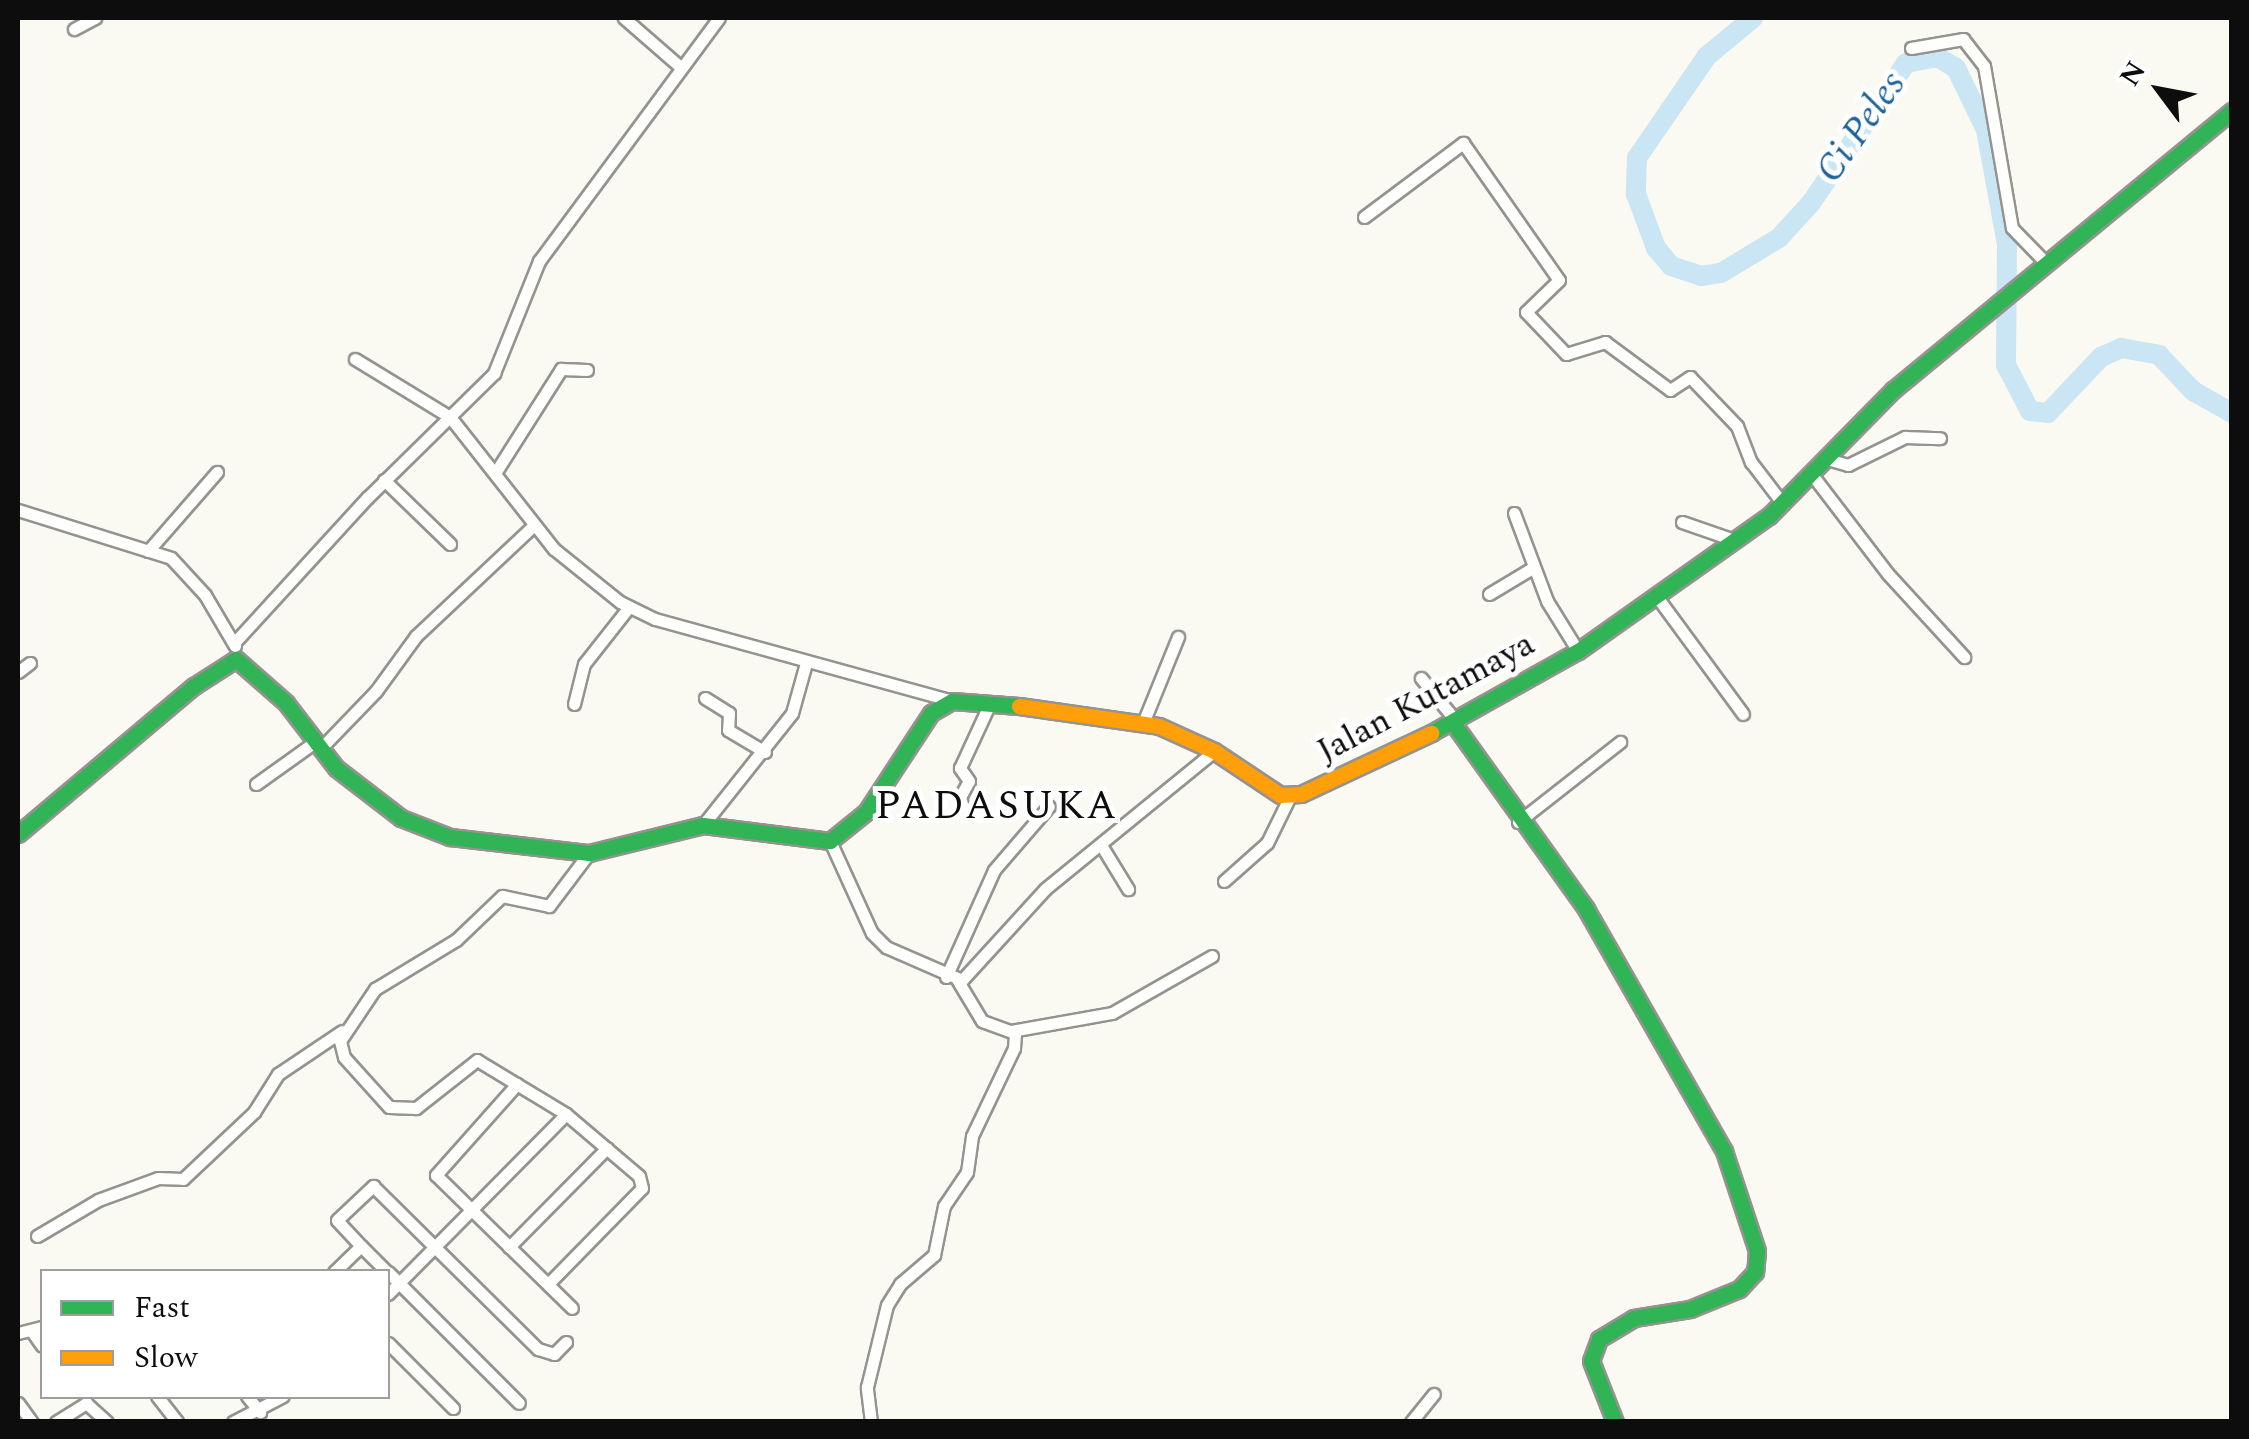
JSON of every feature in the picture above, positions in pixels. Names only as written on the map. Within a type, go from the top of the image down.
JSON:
[{"type":"main road","name":"Jalan Kutamaya","points":[[952,701],[1143,723],[1214,751],[1258,784],[1290,796],[1454,722],[1578,651],[1783,504],[1893,390],[2232,112]]},
{"type":"main road","points":[[18,834],[235,651],[366,793],[426,830],[589,854],[703,826],[830,841],[866,812],[931,713],[952,701]]},
{"type":"main road","points":[[1454,722],[1518,822],[1586,909],[1724,1152],[1758,1260],[1746,1284],[1718,1300],[1634,1318],[1599,1338],[1591,1361],[1615,1422]]},
{"type":"street","points":[[74,29],[95,18]]},
{"type":"street","points":[[624,18],[678,65]]},
{"type":"street","points":[[18,510],[178,563],[235,651],[384,480],[494,373],[538,262],[678,65],[718,18]]},
{"type":"street","points":[[1911,48],[1962,39],[1984,66],[2012,228],[2046,263]]},
{"type":"street","points":[[1364,217],[1463,142],[1558,280],[1526,312],[1566,354],[1605,342],[1670,390],[1690,377],[1737,426],[1752,462],[1783,504]]},
{"type":"street","points":[[355,359],[450,417],[497,470],[534,525],[575,570],[630,607],[806,662],[952,701]]},
{"type":"street","points":[[497,470],[561,370],[587,370]]},
{"type":"street","points":[[1827,460],[1848,465],[1905,437],[1940,438]]},
{"type":"street","points":[[148,551],[217,472]]},
{"type":"street","points":[[1813,476],[1888,574],[1964,657]]},
{"type":"street","points":[[384,480],[450,544]]},
{"type":"street","points":[[1514,513],[1534,568],[1578,651]]},
{"type":"street","points":[[1682,522],[1734,540]]},
{"type":"street","points":[[256,784],[318,744],[376,691],[416,636],[534,525]]},
{"type":"street","points":[[1489,594],[1534,568]]},
{"type":"street","points":[[1657,597],[1743,714]]},
{"type":"street","points":[[574,704],[584,664],[630,607]]},
{"type":"street","points":[[1143,723],[1178,637]]},
{"type":"street","points":[[703,826],[792,713],[806,662]]},
{"type":"street","points":[[18,672],[30,663]]},
{"type":"street","points":[[1421,678],[1454,722]]},
{"type":"street","points":[[705,698],[730,713],[728,730],[765,752]]},
{"type":"street","points":[[963,808],[960,800],[969,782],[960,770],[990,703]]},
{"type":"street","points":[[1518,822],[1620,742]]},
{"type":"street","points":[[952,979],[970,976],[1046,889],[1214,751]]},
{"type":"street","points":[[1224,881],[1267,843],[1290,796]]},
{"type":"street","points":[[952,979],[994,870],[1049,806]]},
{"type":"street","points":[[830,841],[872,933],[952,979],[982,1020],[1016,1036],[1004,1078],[972,1136],[970,1165],[944,1206],[934,1255],[900,1284],[887,1305],[867,1387],[871,1422]]},
{"type":"street","points":[[1100,845],[1128,889]]},
{"type":"street","points":[[37,1236],[98,1200],[158,1178],[183,1179],[254,1112],[278,1074],[342,1030],[375,989],[456,940],[502,896],[549,906],[589,854]]},
{"type":"street","points":[[1011,1031],[1112,1013],[1212,956]]},
{"type":"street","points":[[342,1030],[344,1057],[381,1102],[397,1110],[421,1104],[473,1059],[566,1114],[641,1178],[642,1188],[548,1284]]},
{"type":"street","points":[[517,1084],[436,1172],[572,1308]]},
{"type":"street","points":[[390,1292],[566,1114]]},
{"type":"street","points":[[509,1247],[607,1148]]},
{"type":"street","points":[[384,1269],[337,1222],[372,1186],[538,1349],[554,1354],[566,1342]]},
{"type":"street","points":[[337,1269],[361,1246]]},
{"type":"street","points":[[390,1275],[519,1403]]},
{"type":"street","points":[[390,1346],[453,1408]]},
{"type":"street","points":[[1411,1422],[1434,1394]]},
{"type":"street","points":[[159,1399],[177,1422]]},
{"type":"street","points":[[249,1399],[260,1412]]},
{"type":"street","points":[[233,1422],[260,1412],[279,1399]]},
{"type":"street","points":[[56,1422],[83,1400],[107,1422]]},
{"type":"street","points":[[18,1404],[32,1422]]},
{"type":"waterway","name":"Ci Peles","points":[[1753,18],[1707,56],[1637,158],[1636,194],[1656,248],[1671,266],[1701,276],[1721,273],[1779,238],[1811,203],[1906,63],[1937,57],[1956,68],[1986,130],[2007,244],[2006,365],[2030,411],[2048,413],[2101,357],[2121,348],[2159,355],[2193,391],[2232,413]]},
{"type":"traffic: fast","points":[[1431,733],[1578,651],[1769,516],[1893,390],[2232,111]]},
{"type":"traffic: fast","points":[[18,834],[194,686],[236,659],[286,703],[336,768],[401,818],[450,837],[589,853],[703,825],[830,841],[866,812],[931,713],[952,701],[1019,706]]},
{"type":"traffic: fast","points":[[1453,723],[1586,909],[1724,1151],[1757,1251],[1755,1272],[1739,1289],[1690,1309],[1634,1318],[1599,1339],[1591,1361],[1615,1422]]},
{"type":"traffic: slow","points":[[1019,706],[1159,726],[1214,751],[1280,795],[1301,794],[1431,733]]},
{"type":"district","name":"PADASUKA","points":[[997,807]]}]
